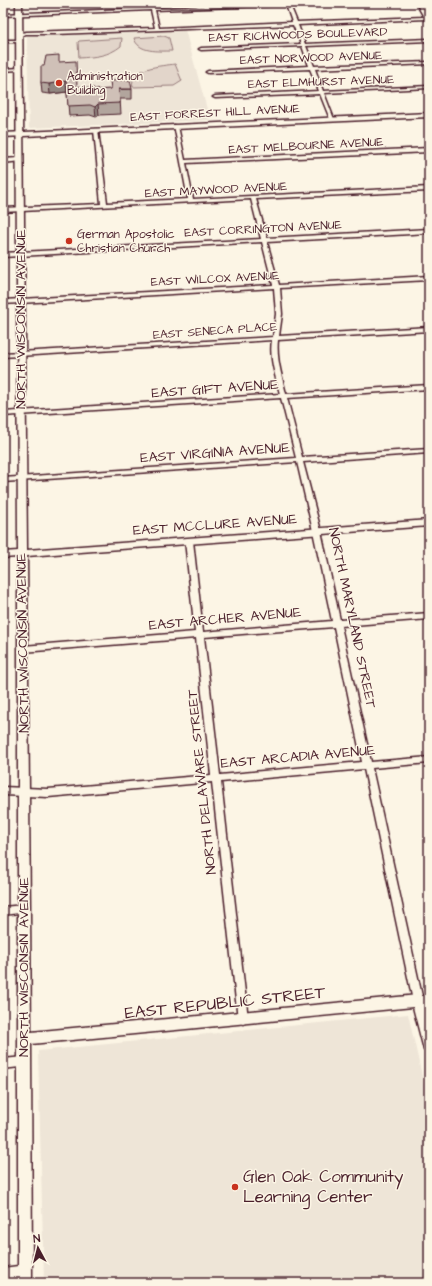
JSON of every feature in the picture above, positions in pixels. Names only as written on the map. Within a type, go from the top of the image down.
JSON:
[{"type":"main road","name":"EAST FORREST HILL AVENUE","points":[[3,134],[429,115]]},
{"type":"street","name":"NORTH WISCONSIN AVENUE","points":[[18,3],[24,793],[25,1278]]},
{"type":"street","points":[[152,3],[157,29]]},
{"type":"street","points":[[287,3],[332,119]]},
{"type":"street","points":[[3,15],[304,3]]},
{"type":"street","points":[[3,41],[19,38],[26,33],[55,34],[428,20],[418,3]]},
{"type":"street","name":"EAST RICHWOODS BOULEVARD","points":[[201,49],[429,40]]},
{"type":"street","name":"EAST NORWOOD AVENUE","points":[[208,72],[429,63]]},
{"type":"street","points":[[3,70],[19,69]]},
{"type":"street","name":"EAST ELMHURST AVENUE","points":[[215,97],[429,88]]},
{"type":"street","points":[[176,126],[191,201]]},
{"type":"street","points":[[96,130],[104,205]]},
{"type":"street","name":"EAST MELBOURNE AVENUE","points":[[183,162],[429,150]]},
{"type":"street","points":[[3,161],[19,160]]},
{"type":"street","name":"EAST MAYWOOD AVENUE","points":[[3,210],[429,189]]},
{"type":"street","name":"NORTH MARYLAND STREET","points":[[253,198],[277,286],[279,311],[274,355],[317,531],[367,766],[423,1000],[429,1046]]},
{"type":"street","name":"EAST CORRINGTON AVENUE","points":[[3,255],[429,231]]},
{"type":"street","name":"EAST WILCOX AVENUE","points":[[3,302],[429,278]]},
{"type":"street","name":"EAST SENECA PLACE","points":[[3,355],[429,329]]},
{"type":"street","name":"EAST GIFT AVENUE","points":[[3,414],[429,387]]},
{"type":"street","name":"EAST VIRGINIA AVENUE","points":[[3,480],[429,451]]},
{"type":"street","name":"EAST MCCLURE AVENUE","points":[[3,555],[429,523]]},
{"type":"street","name":"NORTH DELAWARE STREET","points":[[189,541],[243,1019]]},
{"type":"street","name":"EAST ARCHER AVENUE","points":[[23,649],[429,616]]},
{"type":"street","name":"EAST ARCADIA AVENUE","points":[[3,791],[48,793],[429,760]]},
{"type":"street","points":[[3,911],[24,909]]},
{"type":"street","name":"EAST REPUBLIC STREET","points":[[24,1039],[243,1019],[423,1000]]},
{"type":"street","points":[[3,1064],[24,1062]]},
{"type":"street","points":[[3,1275],[25,1278]]},
{"type":"shaded area","points":[[185,30],[210,120],[29,128],[27,36]]},
{"type":"shaded area","points":[[164,36],[169,38],[172,51],[155,51],[144,49],[136,43],[134,38]]},
{"type":"shaded area","points":[[122,38],[121,46],[111,52],[79,58],[79,41]]},
{"type":"shaded area","points":[[175,64],[182,81],[174,86],[133,87],[133,80],[141,71]]},
{"type":"shaded area","name":"Glen Oak Community Learning Center","points":[[408,1014],[429,1107],[429,1283],[44,1283],[38,1051]]},
{"type":"building","points":[[59,55],[59,62],[76,61],[77,87],[81,86],[81,88],[94,88],[94,90],[111,89],[110,81],[130,80],[132,89],[119,89],[120,103],[98,104],[95,107],[90,105],[68,106],[66,81],[49,84],[41,83],[41,66],[44,66],[46,56]]},
{"type":"place","name":"Administration Building","points":[[59,83]]},
{"type":"place","name":"German Apostolic Christian Church","points":[[69,241]]},
{"type":"place","name":"Glen Oak Community Learning Center","points":[[235,1187]]}]
